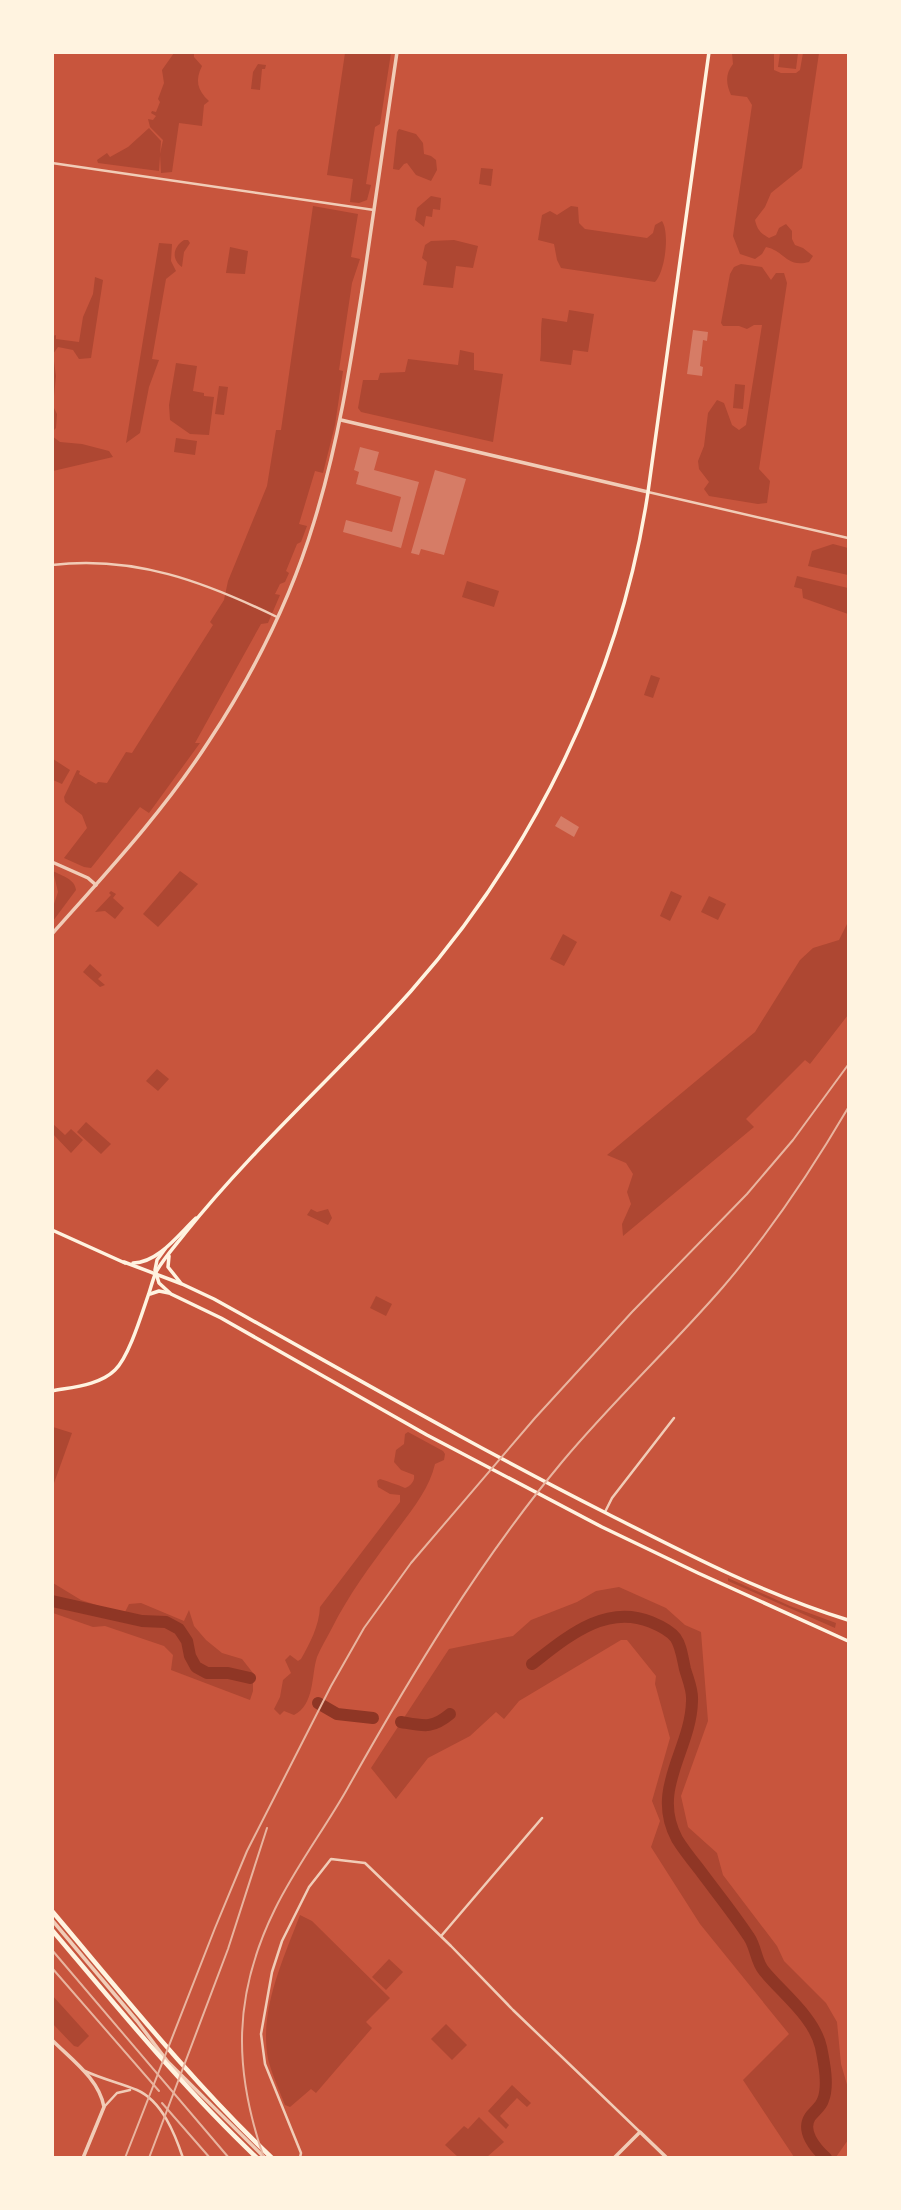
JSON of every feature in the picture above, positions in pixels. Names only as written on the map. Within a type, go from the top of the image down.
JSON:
[{"type":"main road","points":[[124,1262],[145,1262],[164,1249],[212,1202],[420,981],[474,911],[521,838],[555,776],[577,730],[611,641],[638,551],[709,52]]},
{"type":"main road","points":[[156,1273],[212,1202]]},
{"type":"main road","points":[[52,1230],[214,1299],[548,1484],[673,1547],[752,1583],[849,1620]]},
{"type":"main road","points":[[52,1391],[80,1386],[114,1371],[125,1356],[156,1273],[157,1260],[164,1249]]},
{"type":"main road","points":[[172,1251],[167,1261],[168,1267],[182,1284]]},
{"type":"main road","points":[[156,1273],[159,1283],[171,1294]]},
{"type":"main road","points":[[148,1295],[159,1291],[171,1294],[220,1318],[427,1435],[582,1517],[849,1641]]},
{"type":"main road","points":[[52,1911],[203,2086],[272,2158]]},
{"type":"main road","points":[[52,1930],[122,2013],[257,2158]]},
{"type":"street","points":[[52,934],[155,817],[189,771],[246,677],[277,617],[314,523],[341,420],[397,52]]},
{"type":"street","points":[[52,163],[374,210]]},
{"type":"street","points":[[341,420],[849,538]]},
{"type":"street","points":[[52,565],[77,562],[149,568],[222,592],[277,617]]},
{"type":"street","points":[[52,862],[88,878],[96,885]]},
{"type":"street","points":[[605,1512],[612,1498],[674,1418]]},
{"type":"street","points":[[441,1936],[542,1818]]},
{"type":"street","points":[[300,2158],[301,2153],[265,2064],[261,2034],[272,1972],[282,1941],[298,1907],[331,1860],[365,1863],[667,2158]]},
{"type":"street","points":[[52,1920],[168,2062],[265,2158]]},
{"type":"street","points":[[52,2040],[82,2069],[99,2091],[104,2107]]},
{"type":"street","points":[[82,2069],[147,2097],[167,2121],[183,2158]]},
{"type":"street","points":[[83,2158],[104,2107],[117,2093],[133,2089]]},
{"type":"street","points":[[614,2158],[640,2132]]},
{"type":"shaded area","points":[[174,53],[194,53],[202,66],[198,76],[200,89],[209,101],[204,105],[202,126],[179,123],[172,172],[161,173],[160,154],[163,140],[150,127],[148,119],[153,120],[156,116],[151,113],[156,112],[160,102],[158,99],[164,83],[162,70]]},
{"type":"shaded area","points":[[345,53],[391,53],[380,124],[375,127],[366,184],[371,185],[367,200],[359,203],[350,202],[353,179],[327,175]]},
{"type":"shaded area","points":[[732,53],[774,53],[774,70],[796,73],[800,70],[803,53],[819,53],[802,168],[771,193],[755,220],[759,230],[769,238],[776,235],[779,228],[786,224],[792,231],[795,245],[813,256],[809,262],[795,263],[766,247],[755,259],[740,254],[733,236],[752,105],[747,97],[731,95],[729,91],[727,79],[733,64]]},
{"type":"shaded area","points":[[780,53],[798,53],[796,69],[778,67]]},
{"type":"shaded area","points":[[258,64],[266,65],[265,69],[262,69],[260,90],[251,89],[253,72]]},
{"type":"shaded area","points":[[149,128],[161,141],[159,171],[98,163],[97,160],[107,153],[110,157],[128,147]]},
{"type":"shaded area","points":[[399,129],[416,134],[423,143],[424,154],[436,160],[437,170],[431,181],[416,175],[407,163],[399,170],[393,169]]},
{"type":"shaded area","points":[[481,168],[493,169],[491,186],[479,184]]},
{"type":"shaded area","points":[[431,196],[441,198],[440,210],[433,209],[432,217],[426,216],[424,227],[415,220],[417,208]]},
{"type":"shaded area","points":[[313,206],[358,214],[351,257],[360,259],[352,283],[339,370],[343,371],[335,425],[323,473],[315,471],[299,524],[307,526],[286,571],[289,573],[285,582],[280,584],[275,594],[280,595],[268,623],[261,624],[195,743],[200,743],[149,813],[140,807],[91,868],[84,867],[64,858],[87,828],[82,815],[65,802],[64,797],[77,770],[96,784],[107,783],[126,752],[132,753],[213,625],[210,622],[224,600],[228,581],[267,486],[276,430],[281,430]]},
{"type":"shaded area","points":[[571,206],[578,207],[579,223],[585,229],[647,238],[653,233],[655,225],[662,221],[666,234],[665,252],[655,282],[561,268],[554,244],[538,240],[542,215],[550,211],[557,215]]},
{"type":"shaded area","points":[[184,240],[190,243],[184,252],[182,267],[176,260],[175,253],[177,246]]},
{"type":"shaded area","points":[[454,240],[478,246],[473,268],[456,266],[453,288],[423,285],[427,262],[422,258],[425,245],[431,241]]},
{"type":"shaded area","points":[[159,243],[172,244],[171,261],[176,271],[166,279],[152,359],[159,360],[149,387],[140,433],[126,443]]},
{"type":"shaded area","points":[[230,247],[248,251],[245,274],[226,273]]},
{"type":"shaded area","points":[[741,264],[762,267],[771,280],[776,273],[784,273],[787,283],[759,469],[770,481],[767,503],[758,504],[709,496],[704,489],[709,482],[699,469],[698,461],[704,446],[708,413],[717,400],[724,403],[732,425],[739,430],[746,425],[762,325],[747,329],[723,326],[721,323],[730,274],[734,267]]},
{"type":"shaded area","points":[[95,277],[103,280],[91,358],[79,359],[73,350],[58,347],[53,354],[53,336],[56,335],[56,339],[79,342],[83,317],[93,294]]},
{"type":"shaded area","points":[[569,310],[594,314],[588,352],[573,350],[571,365],[540,361],[542,318],[567,322]]},
{"type":"shaded area","points":[[460,350],[474,353],[474,370],[503,374],[493,442],[361,412],[358,408],[363,380],[378,380],[380,373],[405,372],[408,359],[458,365]]},
{"type":"shaded area","points":[[53,354],[56,376],[53,406]]},
{"type":"shaded area","points":[[176,363],[197,366],[193,391],[214,397],[209,435],[190,434],[170,420],[169,405]]},
{"type":"shaded area","points":[[735,384],[745,385],[743,409],[733,408]]},
{"type":"shaded area","points":[[219,386],[228,387],[224,415],[215,414]]},
{"type":"shaded area","points":[[53,406],[57,414],[56,428],[53,431]]},
{"type":"shaded area","points":[[52,436],[60,442],[109,451],[113,457],[53,471]]},
{"type":"shaded area","points":[[176,438],[197,441],[195,455],[174,452]]},
{"type":"shaded area","points":[[833,544],[848,548],[848,575],[808,566],[812,551]]},
{"type":"shaded area","points":[[797,576],[848,588],[848,614],[803,598],[802,589],[794,587]]},
{"type":"shaded area","points":[[467,581],[499,591],[494,607],[462,597]]},
{"type":"shaded area","points":[[651,675],[660,678],[653,698],[644,695]]},
{"type":"shaded area","points":[[53,759],[70,770],[62,784],[53,780]]},
{"type":"shaded area","points":[[53,871],[71,880],[76,890],[53,921],[53,907],[58,892]]},
{"type":"shaded area","points":[[180,871],[198,884],[158,927],[143,914]]},
{"type":"shaded area","points":[[111,891],[116,894],[113,898],[124,908],[115,919],[105,911],[95,912],[111,895]]},
{"type":"shaded area","points":[[671,891],[682,896],[670,921],[660,916]]},
{"type":"shaded area","points":[[709,896],[726,904],[718,920],[701,912]]},
{"type":"shaded area","points":[[848,922],[848,1015],[810,1064],[805,1060],[746,1119],[754,1127],[623,1236],[622,1224],[631,1204],[627,1192],[633,1174],[626,1163],[607,1155],[755,1032],[800,960],[813,948],[839,940]]},
{"type":"shaded area","points":[[563,934],[577,942],[564,966],[550,959]]},
{"type":"shaded area","points":[[90,964],[102,975],[98,979],[105,985],[100,987],[83,972]]},
{"type":"shaded area","points":[[157,1069],[169,1079],[158,1091],[146,1081]]},
{"type":"shaded area","points":[[86,1122],[111,1144],[101,1154],[77,1132]]},
{"type":"shaded area","points":[[53,1124],[65,1135],[71,1129],[83,1140],[71,1153],[53,1134]]},
{"type":"shaded area","points":[[311,1209],[317,1212],[328,1209],[332,1218],[328,1225],[307,1215]]},
{"type":"shaded area","points":[[376,1296],[392,1304],[386,1316],[370,1308]]},
{"type":"shaded area","points":[[52,1427],[72,1433],[53,1486]]},
{"type":"shaded area","points":[[408,1432],[443,1451],[444,1460],[435,1464],[417,1503],[367,1570],[338,1616],[317,1657],[306,1704],[294,1715],[284,1711],[280,1715],[274,1709],[280,1697],[283,1680],[291,1673],[285,1660],[290,1655],[298,1661],[301,1659],[316,1628],[320,1607],[400,1502],[400,1495],[390,1494],[378,1487],[377,1481],[380,1479],[405,1488],[413,1481],[414,1475],[401,1470],[394,1462],[396,1450],[404,1444],[405,1434]]},
{"type":"shaded area","points":[[728,1578],[836,1623],[835,1628],[728,1581]]},
{"type":"shaded area","points":[[53,1583],[81,1600],[124,1614],[129,1604],[141,1603],[184,1621],[189,1610],[194,1626],[206,1640],[222,1653],[242,1659],[253,1673],[250,1700],[171,1670],[173,1655],[164,1646],[105,1626],[93,1627],[53,1613]]},
{"type":"shaded area","points":[[619,1587],[666,1608],[685,1625],[701,1632],[708,1721],[681,1796],[688,1827],[717,1853],[723,1875],[777,1946],[784,1961],[826,2003],[837,2022],[841,2064],[848,2088],[848,2140],[836,2157],[794,2157],[743,2080],[789,2034],[700,1924],[651,1847],[660,1821],[652,1801],[670,1738],[655,1684],[656,1676],[627,1640],[621,1640],[519,1701],[504,1719],[496,1712],[470,1736],[428,1758],[396,1799],[371,1768],[449,1649],[513,1636],[531,1620],[577,1602],[596,1591]]},
{"type":"shaded area","points":[[300,1915],[312,1921],[390,1998],[366,2022],[372,2028],[316,2093],[311,2089],[290,2107],[285,2105],[274,2076],[266,2041],[274,1986]]},
{"type":"shaded area","points":[[389,1959],[403,1972],[386,1990],[372,1977]]},
{"type":"shaded area","points":[[52,1995],[89,2036],[78,2047],[53,2024]]},
{"type":"shaded area","points":[[446,2024],[467,2045],[452,2060],[431,2039]]},
{"type":"shaded area","points":[[512,2085],[531,2103],[527,2107],[517,2098],[500,2116],[509,2125],[506,2129],[488,2111]]},
{"type":"shaded area","points":[[479,2117],[504,2142],[487,2157],[458,2157],[445,2145],[464,2126],[468,2129]]},
{"type":"building","points":[[693,330],[708,332],[707,341],[703,340],[700,366],[703,367],[702,376],[687,374]]},
{"type":"building","points":[[360,447],[379,452],[374,470],[419,482],[401,548],[343,532],[346,520],[392,532],[401,497],[356,484],[359,472],[354,470]]},
{"type":"building","points":[[435,470],[466,479],[444,555],[421,549],[419,555],[411,553]]},
{"type":"building","points":[[561,816],[579,827],[574,837],[555,826]]},
{"type":"waterway","points":[[52,1601],[142,1621],[166,1622],[179,1629],[187,1641],[196,1667],[207,1673],[228,1673],[250,1678]]},
{"type":"waterway","points":[[532,1664],[572,1634],[602,1620],[618,1617],[634,1617],[651,1622],[668,1630],[677,1639],[692,1701],[690,1719],[670,1786],[670,1821],[682,1847],[749,1937],[761,1967],[797,2006],[817,2036],[826,2088],[822,2102],[810,2117],[807,2128],[814,2144],[826,2158]]},
{"type":"waterway","points":[[318,1703],[337,1714],[373,1718]]},
{"type":"waterway","points":[[401,1722],[427,1725],[450,1714]]},
{"type":"railway","points":[[125,2158],[247,1851],[331,1686],[364,1628],[411,1563],[535,1418],[632,1312],[747,1194],[793,1140],[848,1065]]},
{"type":"railway","points":[[264,2158],[247,2094],[242,2032],[251,1971],[261,1940],[283,1894],[420,1663],[502,1540],[581,1439],[741,1266],[790,1200],[848,1108]]},
{"type":"railway","points":[[149,2158],[228,1949],[267,1828]]},
{"type":"railway","points":[[52,1950],[229,2158]]},
{"type":"railway","points":[[52,1968],[159,2091]]},
{"type":"railway","points":[[162,2103],[210,2158]]}]
